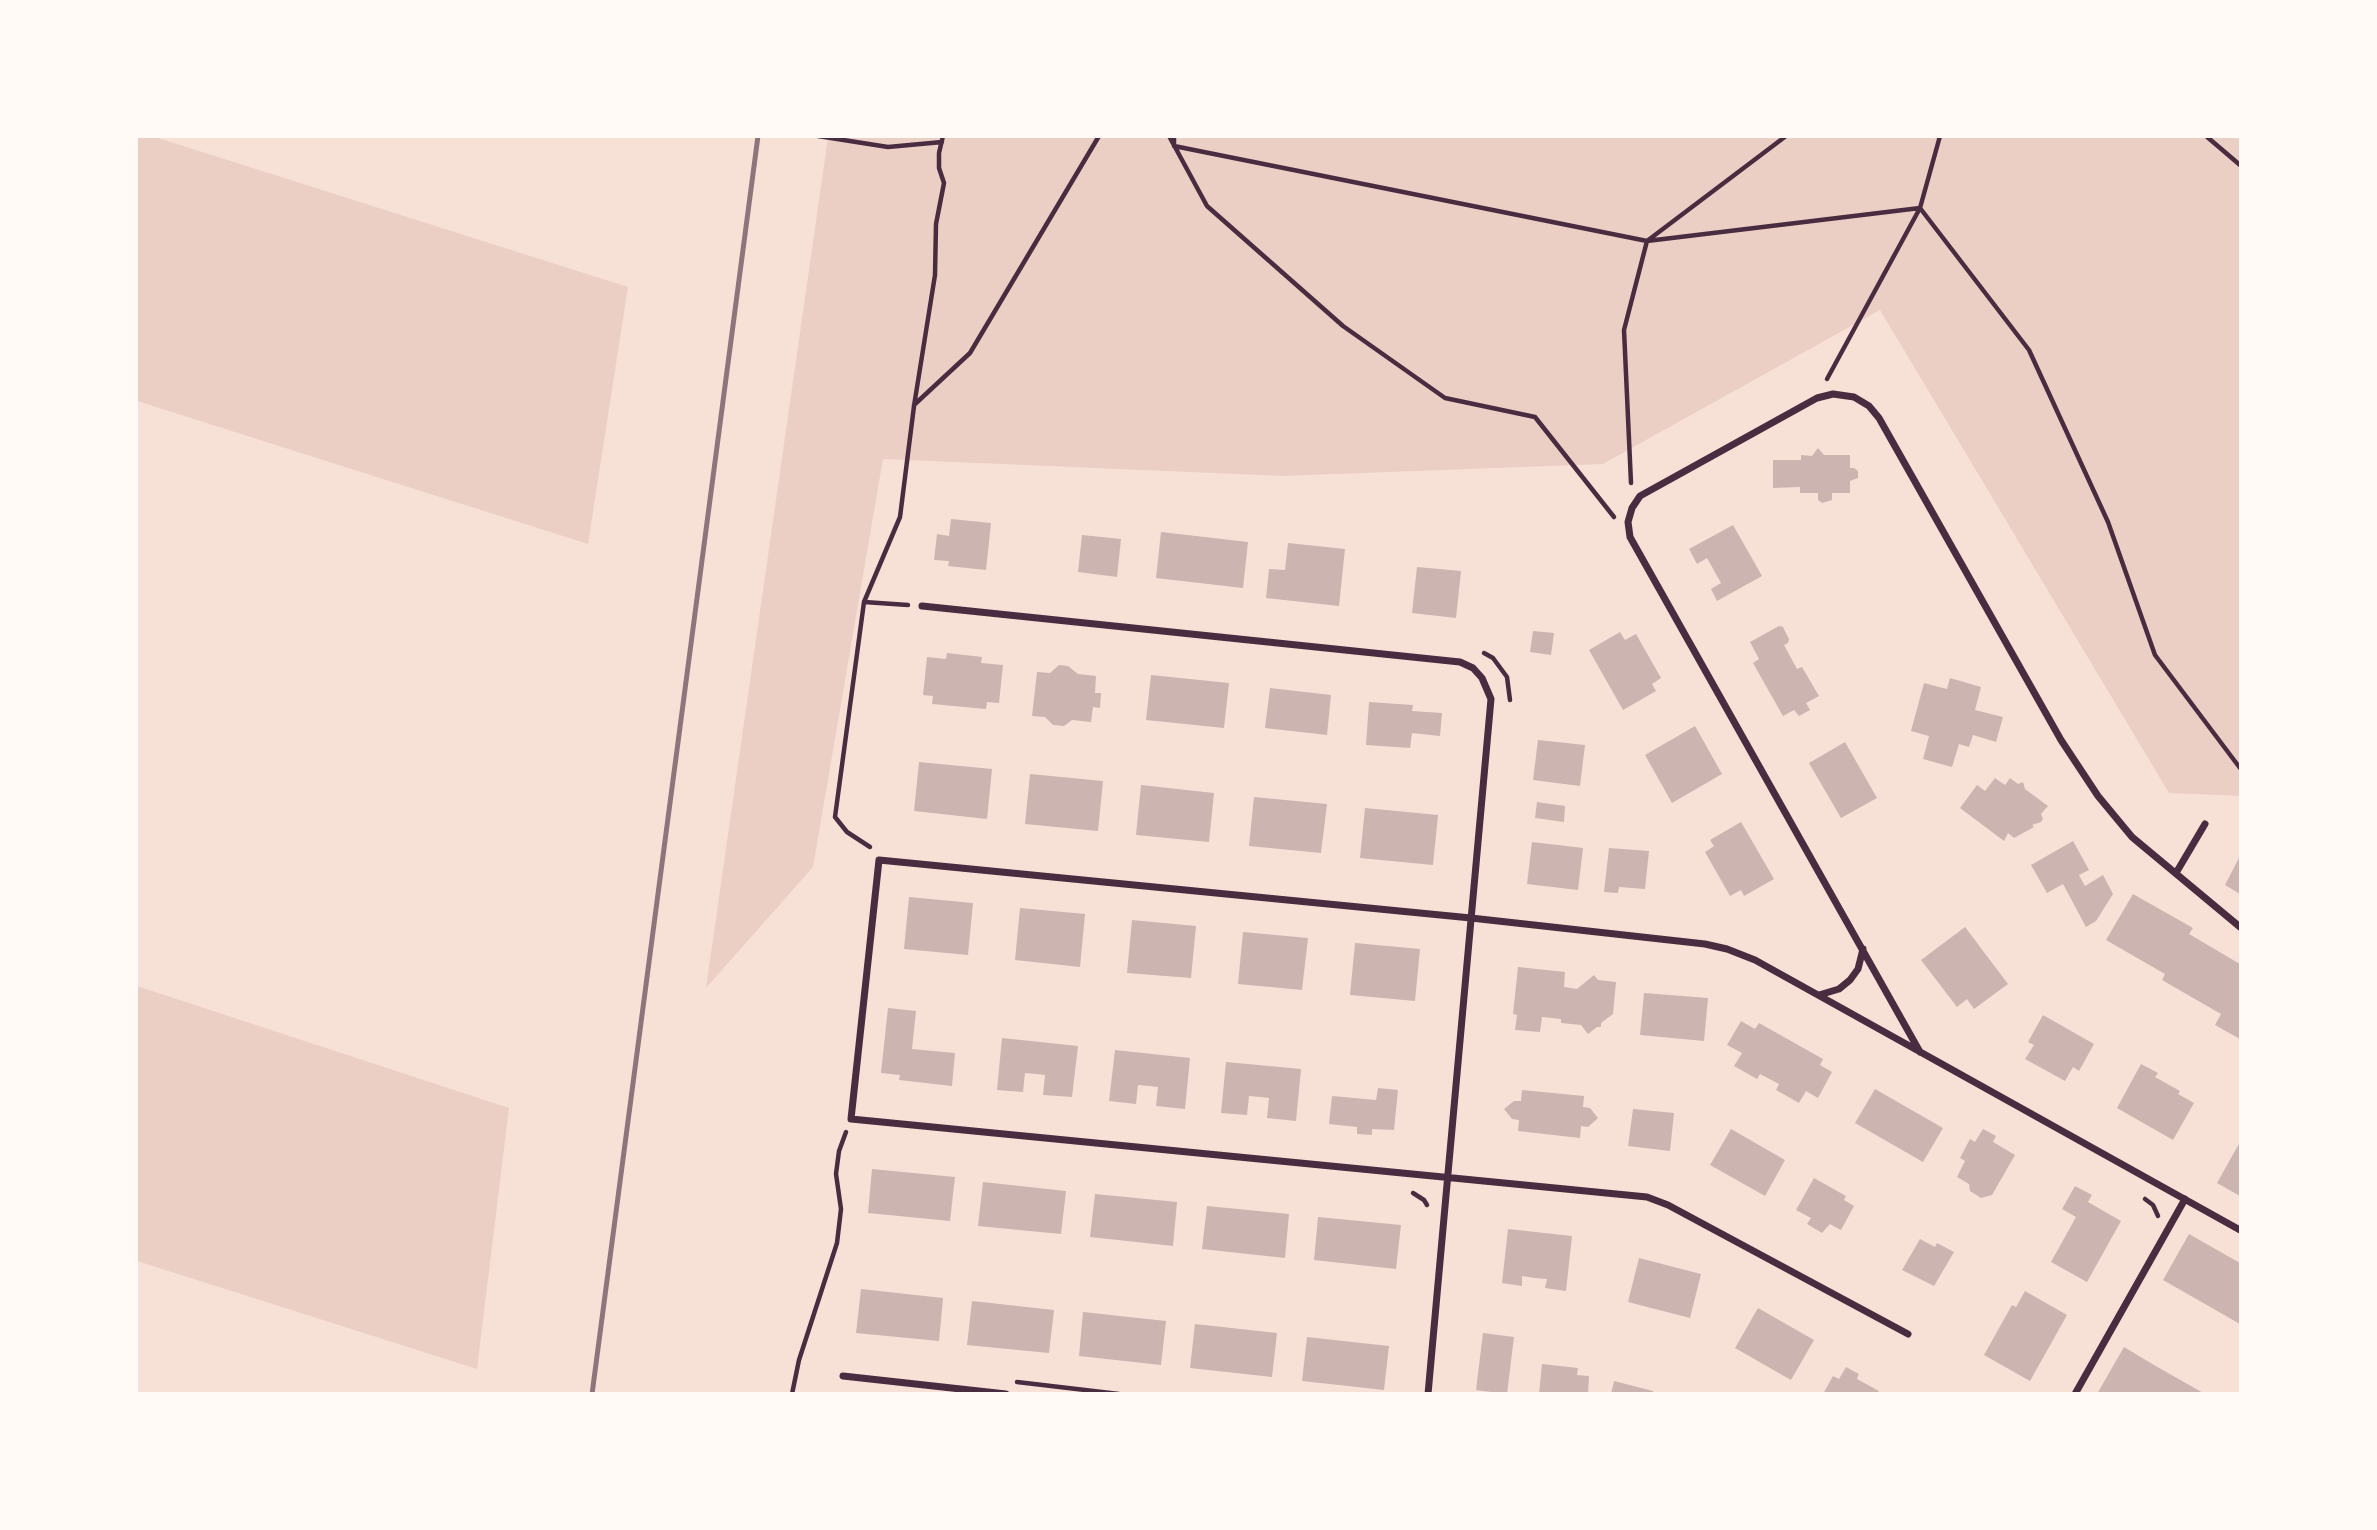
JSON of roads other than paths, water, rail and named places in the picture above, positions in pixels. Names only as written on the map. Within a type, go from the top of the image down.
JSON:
[{"type":"street","points":[[1921,1054],[1630,537],[1628,522],[1632,508],[1640,496],[1817,398],[1833,394],[1854,397],[1869,406],[1879,418],[2061,740],[2098,796],[2132,837],[2241,927]]},
{"type":"street","points":[[922,606],[1460,662],[1472,668],[1482,678],[1491,699],[1428,1394]]},
{"type":"street","points":[[2176,873],[2205,824]]},
{"type":"street","points":[[1908,1334],[1668,1205],[1647,1197],[851,1119],[879,860],[1471,918],[1705,944],[1727,949],[1818,995],[2241,1230]]},
{"type":"street","points":[[1818,995],[1839,989],[1850,980],[1858,969],[1863,948]]},
{"type":"street","points":[[2075,1394],[2185,1199]]},
{"type":"street","points":[[843,1376],[1006,1394]]},
{"type":"railway","points":[[592,1394],[758,136]]}]
